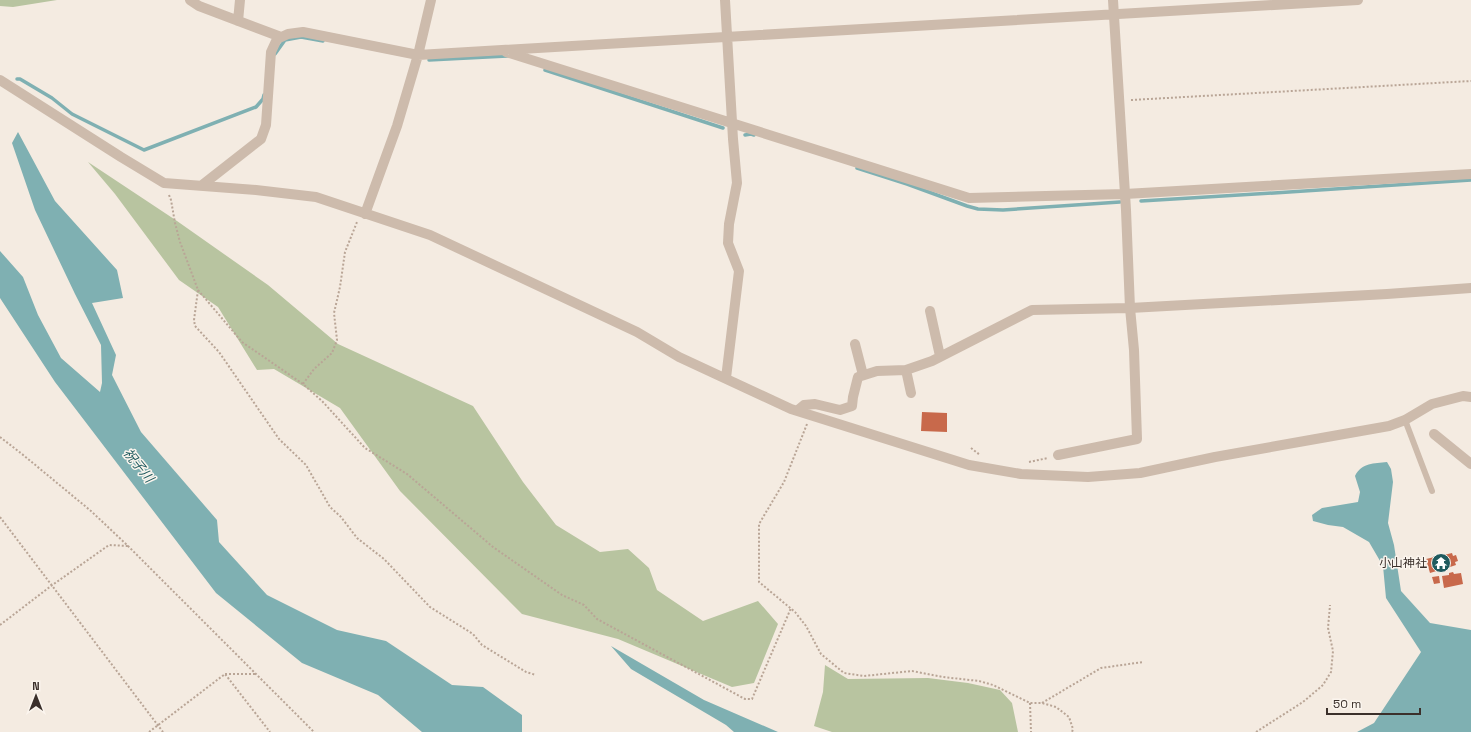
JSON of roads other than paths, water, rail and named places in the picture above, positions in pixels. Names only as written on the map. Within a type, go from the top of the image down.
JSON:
[{"type":"street","points":[[190,0],[199,6],[281,37]]},
{"type":"street","points":[[238,21],[240,0]]},
{"type":"street","points":[[363,213],[397,126],[418,55],[432,0]]},
{"type":"street","points":[[725,0],[737,183],[729,224],[728,243],[739,271],[726,378]]},
{"type":"street","points":[[1058,455],[1137,438],[1134,350],[1130,308],[1125,194],[1113,0]]},
{"type":"street","points":[[202,186],[261,138],[266,125],[271,52],[277,39],[288,34],[303,32],[418,55],[1358,0]]},
{"type":"street","points":[[502,50],[969,198],[1125,194],[1471,174]]},
{"type":"street","points":[[0,80],[164,183],[256,190],[316,197],[430,235],[637,332],[680,357],[791,409],[811,414],[969,465],[1022,474],[1088,478],[1140,473],[1215,456],[1389,426],[1405,420],[1432,404],[1463,396],[1471,397]]},
{"type":"street","points":[[798,410],[804,404],[815,404],[840,410],[852,406],[852,397],[858,376],[877,371],[906,370],[932,361],[1032,310],[1130,308],[1471,288]]},
{"type":"street","points":[[930,311],[940,356]]},
{"type":"street","points":[[855,344],[863,375]]},
{"type":"street","points":[[906,370],[911,393]]},
{"type":"street","points":[[1434,434],[1471,464]]},
{"type":"lane","points":[[1405,420],[1432,491]]},
{"type":"water","name":"祝子川","points":[[18,132],[55,201],[117,270],[123,298],[92,303],[116,355],[112,375],[141,432],[217,520],[219,542],[267,595],[337,630],[386,641],[452,685],[483,687],[522,715],[522,732],[422,732],[378,695],[302,663],[216,593],[55,382],[0,298],[0,251],[23,277],[38,315],[61,358],[100,392],[102,383],[101,345],[35,210],[12,143]]},
{"type":"water","points":[[1387,462],[1391,469],[1393,482],[1388,523],[1394,545],[1401,591],[1430,623],[1471,630],[1471,732],[1357,732],[1374,723],[1421,652],[1386,598],[1383,566],[1369,542],[1343,527],[1313,521],[1312,515],[1322,508],[1358,502],[1360,492],[1355,476],[1358,471],[1369,464]]},
{"type":"water","points":[[611,646],[704,700],[778,732],[734,732],[726,725],[631,669]]},
{"type":"waterway","points":[[275,54],[285,40],[301,37],[323,41]]},
{"type":"waterway","points":[[429,60],[507,56]]},
{"type":"waterway","points":[[545,70],[723,128]]},
{"type":"waterway","points":[[17,79],[20,79],[52,98],[72,114],[144,150],[256,107],[263,99],[264,95]]},
{"type":"waterway","points":[[745,135],[754,135]]},
{"type":"waterway","points":[[857,168],[978,209],[1003,210],[1120,202]]},
{"type":"waterway","points":[[1141,201],[1471,180]]},
{"type":"place","name":"小山神社","points":[[1441,563]]}]
